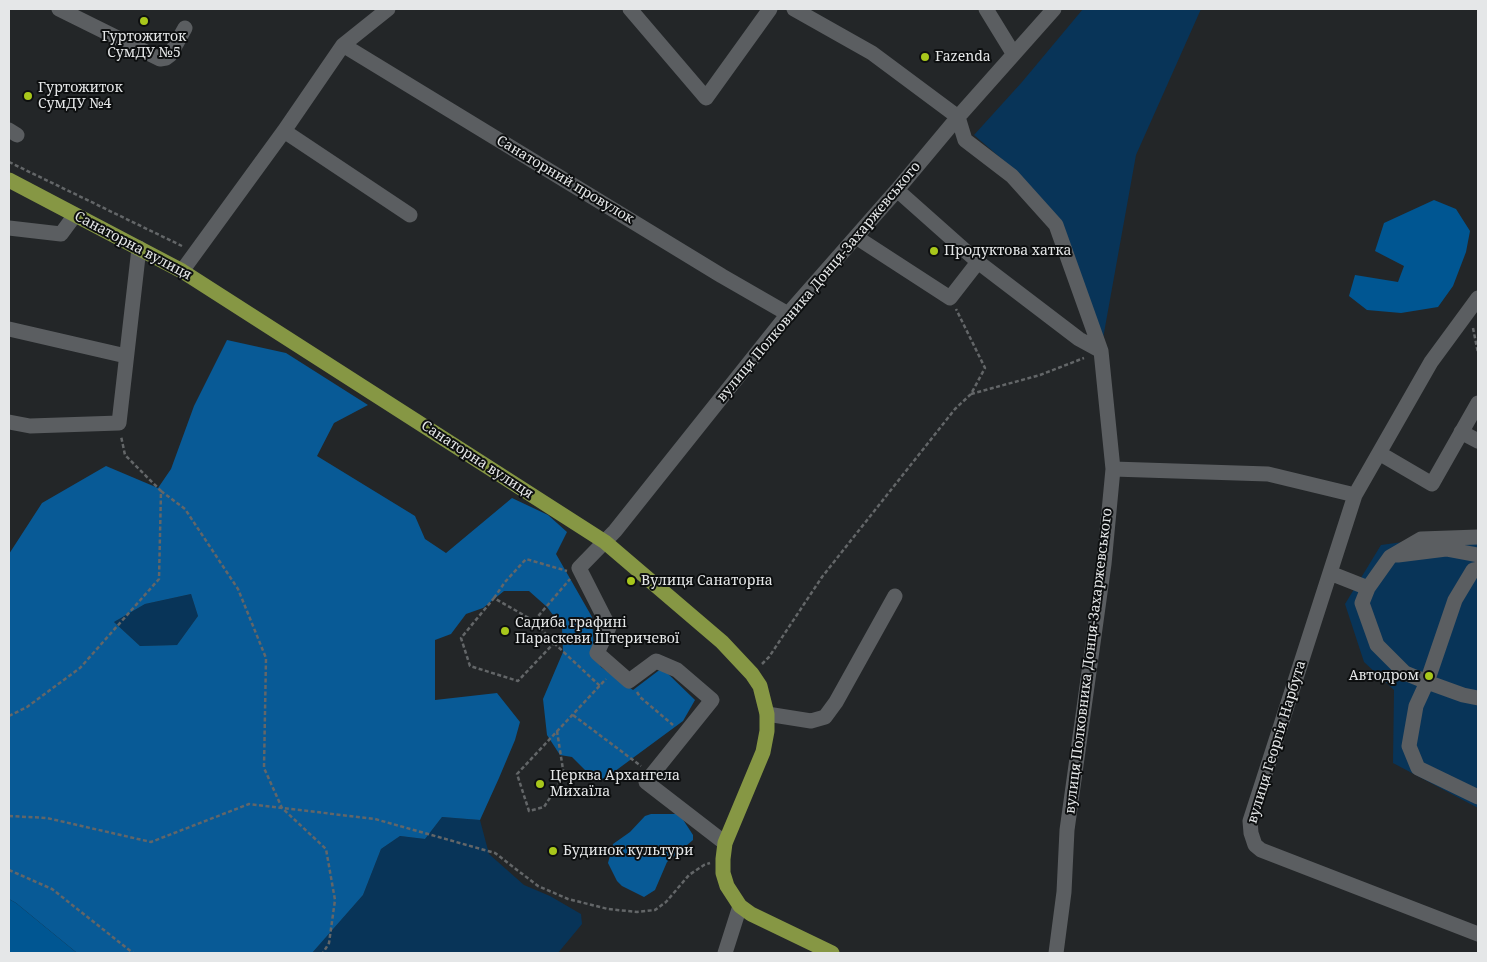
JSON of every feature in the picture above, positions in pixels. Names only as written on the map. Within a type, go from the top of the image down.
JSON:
[{"type":"main road","name":"Санаторна вулиця","points":[[9,180],[139,248],[185,266],[605,542],[722,642],[752,674],[760,686],[767,714],[767,732],[763,752],[724,851]]},
{"type":"main road","points":[[724,851],[723,873],[727,886],[740,906],[763,920],[832,953]]},
{"type":"street","points":[[59,9],[160,59],[170,55],[185,28]]},
{"type":"street","points":[[185,266],[284,131],[343,45],[388,9]]},
{"type":"street","points":[[630,9],[706,98],[770,9]]},
{"type":"street","points":[[794,9],[872,53],[958,117]]},
{"type":"street","points":[[986,9],[1013,53]]},
{"type":"street","name":"вулиця Полковника Донця-Захаржевського","points":[[616,669],[597,653],[609,626],[579,568],[605,542],[788,314],[897,190],[1013,53],[1054,9]]},
{"type":"street","name":"Санаторний провулок","points":[[343,45],[722,276],[788,314]]},
{"type":"street","name":"вулиця Полковника Донця-Захаржевського","points":[[958,117],[966,140],[1012,176],[1056,225],[1101,351],[1113,470],[1104,564],[1067,830],[1064,892],[1056,953]]},
{"type":"street","points":[[284,131],[410,215]]},
{"type":"street","points":[[897,190],[978,262],[1079,339],[1101,351]]},
{"type":"street","points":[[9,228],[61,234],[75,215]]},
{"type":"street","points":[[856,237],[950,298],[978,262]]},
{"type":"street","points":[[9,422],[30,426],[119,423],[139,248]]},
{"type":"street","name":"вулиця Георгія Нарбута","points":[[1474,303],[1431,362],[1355,495],[1250,821],[1250,833],[1255,845],[1261,850],[1478,934]]},
{"type":"street","points":[[9,329],[126,356]]},
{"type":"street","points":[[1379,453],[1432,484],[1478,403]]},
{"type":"street","points":[[1461,432],[1478,441]]},
{"type":"street","points":[[1113,470],[1268,474],[1355,495]]},
{"type":"street","points":[[1478,537],[1421,539],[1390,557],[1368,588],[1362,603],[1377,645],[1405,674],[1463,695],[1478,698]]},
{"type":"street","points":[[1390,557],[1446,549],[1478,555]]},
{"type":"street","points":[[1478,569],[1473,570],[1456,600],[1416,706],[1409,746],[1418,768],[1478,797]]},
{"type":"street","points":[[1330,573],[1368,588]]},
{"type":"street","points":[[767,714],[811,721],[825,717],[836,702],[895,596]]},
{"type":"street","points":[[616,669],[629,681],[656,661],[677,670],[712,700],[646,782],[724,851]]},
{"type":"street","points":[[725,953],[740,906]]},
{"type":"path","points":[[9,162],[182,245],[185,266]]},
{"type":"path","points":[[752,674],[769,657],[822,577],[955,409],[971,394],[985,368],[950,298]]},
{"type":"path","points":[[1474,303],[1478,353]]},
{"type":"path","points":[[971,394],[1040,375],[1101,351]]},
{"type":"path","points":[[119,423],[125,455],[161,491],[185,509],[238,589],[266,658],[264,768],[282,808],[326,849],[335,900],[329,943],[323,953]]},
{"type":"path","points":[[9,716],[27,707],[80,668],[160,579],[161,491]]},
{"type":"path","points":[[534,621],[575,573],[526,559],[505,582],[461,638],[470,666],[518,681],[554,643]]},
{"type":"path","points":[[494,598],[534,621],[554,643],[600,686]]},
{"type":"path","points":[[557,732],[564,776],[544,807],[529,811],[517,774],[616,669]]},
{"type":"path","points":[[629,681],[640,697],[684,734]]},
{"type":"path","points":[[572,715],[652,774]]},
{"type":"path","points":[[9,816],[47,818],[151,842],[249,804],[375,819],[495,853],[538,886],[568,899],[608,909],[637,912],[655,910],[666,902],[689,876],[724,851]]},
{"type":"path","points":[[9,870],[52,888],[133,953]]},
{"type":"shaded area","points":[[1083,9],[1201,9],[1136,155],[1102,344],[1060,222],[1018,173],[974,135],[1022,82]]},
{"type":"shaded area","points":[[1434,200],[1456,209],[1470,231],[1466,252],[1453,286],[1438,307],[1401,313],[1367,310],[1349,296],[1355,275],[1398,282],[1404,266],[1375,251],[1384,223]]},
{"type":"shaded area","points":[[227,340],[286,353],[368,405],[334,423],[317,456],[415,516],[425,539],[446,553],[512,498],[548,515],[567,532],[556,554],[592,617],[594,654],[601,667],[633,690],[662,668],[695,700],[683,721],[603,780],[590,775],[572,757],[560,755],[547,735],[543,699],[563,652],[562,627],[547,607],[529,591],[504,591],[483,608],[466,614],[451,634],[435,640],[435,700],[497,693],[520,722],[515,740],[480,820],[442,817],[425,839],[400,836],[381,849],[363,895],[312,953],[77,953],[9,899],[9,554],[42,503],[106,466],[158,488],[171,469],[194,406]],"holes":[[[191,594],[198,616],[177,645],[140,646],[114,622],[145,604]]]},
{"type":"shaded area","name":"Автодром","points":[[1439,537],[1478,539],[1478,808],[1393,763],[1394,690],[1364,662],[1345,604],[1381,545]]},
{"type":"shaded area","points":[[191,594],[198,616],[177,645],[140,646],[114,622],[145,604]]},
{"type":"shaded area","points":[[651,814],[677,814],[682,818],[693,835],[693,840],[667,862],[655,890],[644,897],[622,886],[617,881],[608,863],[613,844],[630,832],[645,816]]},
{"type":"shaded area","points":[[442,817],[480,820],[489,854],[524,885],[550,896],[581,914],[582,924],[558,953],[312,953],[363,895],[381,849],[400,836],[425,839]]},
{"type":"shaded area","points":[[9,899],[16,903],[77,953],[9,953]]},
{"type":"place","name":"Гуртожиток СумДУ №5","points":[[144,21]]},
{"type":"place","name":"Fazenda","points":[[925,57]]},
{"type":"place","name":"Гуртожиток СумДУ №4","points":[[28,96]]},
{"type":"place","name":"Продуктова хатка","points":[[934,251]]},
{"type":"place","name":"Вулиця Санаторна","points":[[631,581]]},
{"type":"place","name":"Садиба графині Параскеви Штеричевої","points":[[505,631]]},
{"type":"place","name":"Автодром","points":[[1429,676]]},
{"type":"place","name":"Церква Архангела Михаїла","points":[[540,784]]},
{"type":"place","name":"Будинок культури","points":[[553,851]]}]
